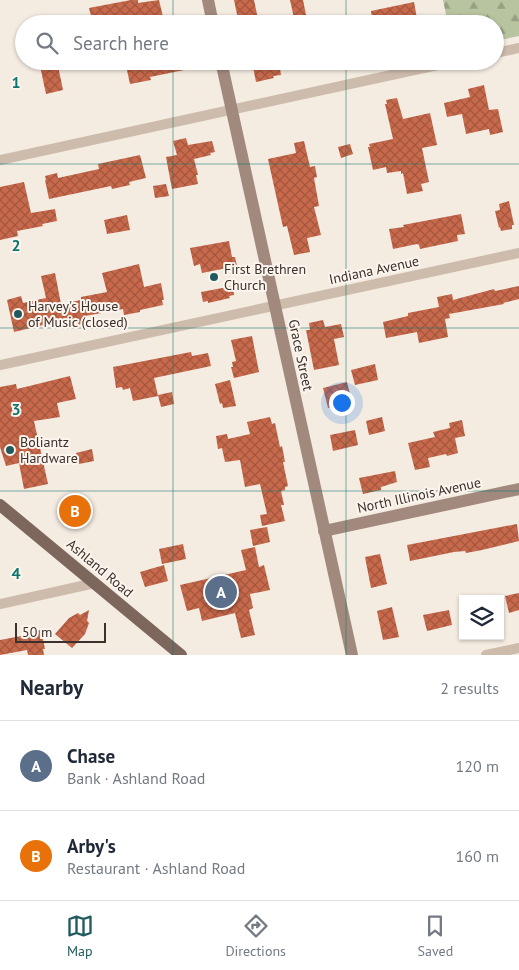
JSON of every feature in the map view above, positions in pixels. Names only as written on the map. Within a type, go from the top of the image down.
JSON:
[{"type":"main road","name":"Ashland Road","points":[[0,505],[181,655]]},
{"type":"street","points":[[208,0],[211,15]]},
{"type":"street","points":[[504,51],[519,48]]},
{"type":"street","name":"Grace Street","points":[[223,70],[352,655]]},
{"type":"street","points":[[0,160],[415,70]]},
{"type":"street","name":"Indiana Avenue","points":[[0,365],[519,253]]},
{"type":"street","name":"North Illinois Avenue","points":[[324,531],[519,489]]},
{"type":"street","points":[[0,604],[94,583]]},
{"type":"street","points":[[486,655],[519,648]]},
{"type":"green space","points":[[443,0],[519,0],[519,36],[504,39],[504,15],[446,15]]},
{"type":"building","points":[[131,0],[138,0],[138,3],[159,0],[163,15],[91,15],[89,8]]},
{"type":"building","points":[[234,0],[254,0],[257,15],[237,15]]},
{"type":"building","points":[[290,0],[303,0],[306,15],[293,15]]},
{"type":"building","points":[[414,2],[416,15],[372,15],[371,11]]},
{"type":"building","points":[[41,70],[59,70],[63,90],[46,94]]},
{"type":"building","points":[[127,70],[184,70],[150,77],[151,80],[130,84]]},
{"type":"building","points":[[254,70],[280,70],[281,75],[256,82]]},
{"type":"building","points":[[484,85],[489,110],[498,109],[503,132],[490,135],[489,129],[466,134],[462,114],[447,117],[444,103],[470,97],[468,89]]},
{"type":"building","points":[[397,98],[403,119],[430,113],[437,145],[422,148],[429,182],[421,184],[423,191],[407,194],[401,171],[387,173],[386,167],[373,170],[369,144],[393,139],[385,104],[387,104],[386,100]]},
{"type":"building","points":[[186,138],[188,145],[212,141],[215,152],[210,153],[211,155],[194,159],[198,184],[172,189],[166,157],[177,155],[173,141]]},
{"type":"building","points":[[304,141],[310,167],[315,166],[317,177],[314,178],[319,206],[314,207],[321,235],[307,238],[310,252],[294,255],[287,226],[283,227],[268,159],[296,153],[294,143]]},
{"type":"building","points":[[350,144],[353,154],[341,158],[338,147]]},
{"type":"building","points":[[140,155],[146,178],[129,182],[130,185],[112,189],[111,186],[49,199],[45,176],[57,173],[58,178],[99,169],[98,164]]},
{"type":"building","points":[[24,182],[31,213],[55,209],[57,221],[17,231],[18,236],[0,240],[0,187]]},
{"type":"building","points":[[166,184],[169,196],[155,198],[153,186]]},
{"type":"building","points":[[509,201],[514,225],[512,225],[512,229],[501,231],[495,211],[500,210],[499,204]]},
{"type":"building","points":[[461,214],[465,234],[457,235],[458,241],[420,249],[417,244],[393,249],[389,229]]},
{"type":"building","points":[[127,215],[130,230],[107,234],[104,220]]},
{"type":"building","points":[[229,241],[232,257],[235,257],[237,266],[202,273],[200,264],[194,266],[190,248]]},
{"type":"building","points":[[139,264],[144,287],[161,283],[163,305],[124,315],[123,309],[85,316],[87,323],[77,325],[77,321],[68,322],[68,319],[14,332],[7,300],[21,296],[23,303],[46,298],[41,276],[55,273],[61,304],[81,300],[81,297],[107,292],[102,273]]},
{"type":"building","points":[[233,286],[234,295],[229,296],[230,298],[208,303],[208,301],[203,302],[201,292]]},
{"type":"building","points":[[519,286],[519,299],[504,304],[449,314],[450,318],[445,319],[448,337],[419,343],[417,332],[386,338],[383,322],[408,316],[408,313],[439,307],[437,297],[452,294],[453,300],[494,289],[495,291]]},
{"type":"building","points":[[323,320],[325,327],[341,324],[344,337],[334,339],[339,365],[314,370],[306,330],[310,330],[309,323]]},
{"type":"building","points":[[252,336],[259,372],[234,378],[231,367],[233,367],[232,362],[236,361],[231,340]]},
{"type":"building","points":[[191,352],[192,356],[208,353],[211,366],[154,378],[158,396],[133,401],[130,388],[123,390],[122,387],[116,388],[113,367]]},
{"type":"building","points":[[375,364],[378,380],[355,385],[351,370]]},
{"type":"building","points":[[70,376],[76,399],[57,403],[60,417],[34,421],[48,484],[24,489],[19,463],[6,466],[0,447],[0,387],[16,384],[17,389]]},
{"type":"building","points":[[230,380],[236,406],[223,408],[222,403],[220,404],[215,384]]},
{"type":"building","points":[[347,382],[352,402],[328,408],[323,388]]},
{"type":"building","points":[[172,392],[174,404],[161,407],[158,395]]},
{"type":"building","points":[[270,417],[272,424],[275,423],[280,447],[282,446],[288,486],[285,487],[285,490],[281,491],[284,505],[281,505],[285,521],[262,526],[260,515],[267,514],[260,484],[245,487],[240,460],[225,462],[222,448],[218,449],[216,436],[227,434],[228,439],[250,434],[247,422]]},
{"type":"building","points":[[382,417],[385,431],[369,435],[366,421]]},
{"type":"building","points":[[462,420],[465,436],[455,438],[458,453],[428,458],[430,467],[415,470],[408,443],[435,437],[433,432],[450,428],[449,423]]},
{"type":"building","points":[[355,430],[358,445],[333,451],[330,435]]},
{"type":"building","points":[[92,449],[94,461],[79,464],[76,453]]},
{"type":"building","points":[[395,471],[397,482],[381,487],[381,490],[363,494],[359,478]]},
{"type":"building","points":[[517,524],[519,541],[466,553],[465,551],[454,552],[410,561],[407,545]]},
{"type":"building","points":[[267,527],[270,542],[253,546],[250,530]]},
{"type":"building","points":[[183,544],[186,559],[162,564],[159,549]]},
{"type":"building","points":[[255,547],[259,567],[264,565],[270,590],[250,594],[253,608],[249,610],[255,635],[241,638],[235,613],[202,621],[199,608],[187,611],[180,585],[246,570],[241,550]]},
{"type":"building","points":[[380,554],[387,584],[371,588],[365,557]]},
{"type":"building","points":[[164,565],[168,581],[145,587],[140,572]]},
{"type":"building","points":[[519,593],[519,610],[509,613],[505,596]]},
{"type":"building","points":[[392,607],[399,637],[383,640],[377,611]]},
{"type":"building","points":[[89,610],[87,621],[89,623],[85,634],[72,648],[55,634],[69,618]]},
{"type":"building","points":[[449,610],[452,625],[427,631],[423,615]]},
{"type":"building","points":[[41,630],[45,649],[43,649],[44,655],[28,655],[27,650],[0,655],[0,640],[32,634],[32,632]]},
{"type":"place","name":"First Brethren Church","points":[[214,277]]},
{"type":"place","name":"Harvey's House of Music (closed)","points":[[18,314]]},
{"type":"place","name":"Boliantz Hardware","points":[[10,450]]},
{"type":"place","name":"Arby's","points":[[75,511]]},
{"type":"place","name":"Chase","points":[[221,592]]}]
